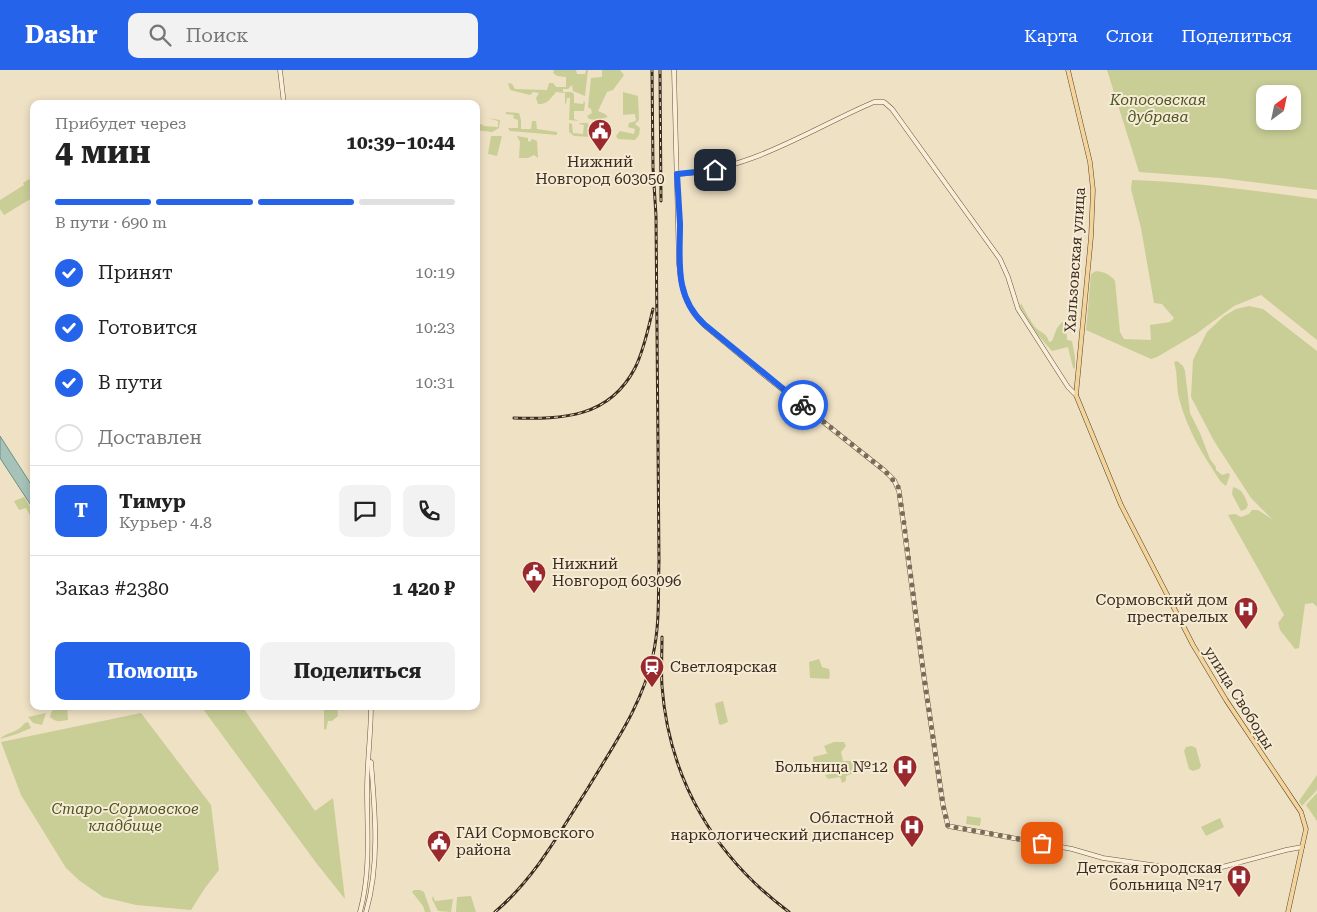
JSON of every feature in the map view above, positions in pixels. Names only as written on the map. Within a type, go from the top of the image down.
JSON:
[{"type":"main road","name":"Хальзовская улица","points":[[1068,70],[1090,162],[1093,190],[1092,227],[1076,395]]},
{"type":"main road","name":"улица Свободы","points":[[1076,395],[1121,505],[1193,645],[1226,700],[1301,812],[1306,829],[1288,912]]},
{"type":"street","points":[[280,70],[284,100]]},
{"type":"street","points":[[674,70],[681,286],[688,304],[697,318],[763,374],[885,471],[898,486],[924,677],[943,805],[948,826],[1072,849],[1103,858],[1186,870],[1211,870],[1302,847]]},
{"type":"street","points":[[677,174],[715,170],[744,161],[868,105],[881,101],[884,102],[892,109],[1000,259],[1018,309],[1068,387],[1076,395]]},
{"type":"street","points":[[360,912],[368,858],[367,789],[371,710]]},
{"type":"street","points":[[366,912],[374,864],[373,789],[370,750]]},
{"type":"street","points":[[367,789],[373,789]]},
{"type":"green space","points":[[554,70],[576,70],[577,74],[585,74],[586,70],[588,70],[585,96],[573,91],[572,85],[568,89],[563,89],[563,92],[574,94],[574,103],[583,104],[584,101],[585,103],[584,111],[574,111],[574,119],[579,121],[569,120],[570,98],[567,98],[566,105],[565,93],[556,92],[546,102],[538,104],[536,98],[539,93],[533,92],[530,95],[510,90],[508,83],[512,84],[515,89],[547,90],[549,83],[553,83],[556,87],[566,87],[566,77],[557,76],[553,73]]},
{"type":"green space","points":[[602,70],[620,70],[624,75],[613,90],[607,92],[598,111],[608,117],[597,120],[589,119],[587,116],[592,113],[588,107],[591,78],[602,77]]},
{"type":"green space","name":"Копосовская дубрава","points":[[1107,70],[1317,70],[1317,190],[1220,178],[1139,172]]},
{"type":"green space","points":[[623,92],[638,96],[639,120],[635,124],[640,128],[639,135],[635,140],[618,139],[616,136],[620,131],[634,134],[635,129],[628,127],[629,123],[636,121],[635,114],[623,115]]},
{"type":"green space","points":[[506,112],[519,113],[521,129],[531,129],[532,121],[536,121],[537,129],[557,132],[557,135],[510,131],[508,128],[518,128],[518,120],[513,118],[514,115],[506,114]]},
{"type":"green space","points":[[488,118],[500,120],[499,128],[492,132],[480,130],[480,124],[498,127],[498,121]]},
{"type":"green space","points":[[569,123],[572,124],[573,133],[583,134],[584,125],[579,124],[588,123],[589,134],[592,134],[592,137],[574,136],[569,132]]},
{"type":"green space","points":[[596,124],[606,125],[608,138],[598,138],[597,135],[600,135],[600,127],[596,126]]},
{"type":"green space","points":[[491,136],[502,136],[497,156],[488,154]]},
{"type":"green space","points":[[517,136],[528,138],[530,142],[532,139],[537,141],[538,158],[534,155],[528,158],[519,158],[520,142]]},
{"type":"green space","points":[[30,180],[30,199],[4,215],[0,209],[0,200],[24,185],[23,183]]},
{"type":"green space","points":[[1132,180],[1202,185],[1317,199],[1317,340],[1261,295],[1234,306],[1196,334],[1151,359],[1086,330],[1091,274],[1096,271],[1107,274],[1115,281],[1120,332],[1124,339],[1151,340],[1150,325],[1170,322],[1174,318],[1162,304],[1154,303],[1141,228],[1131,189]]},
{"type":"green space","points":[[1021,303],[1034,325],[1045,335],[1049,342],[1052,341],[1057,328],[1062,322],[1066,323],[1067,340],[1072,341],[1075,369],[1073,368],[1068,347],[1052,351],[1037,334],[1020,307]]},
{"type":"green space","points":[[1249,306],[1263,309],[1317,351],[1317,607],[1313,603],[1305,604],[1299,648],[1295,649],[1280,630],[1278,623],[1284,615],[1228,515],[1235,514],[1241,517],[1249,514],[1252,510],[1258,510],[1273,520],[1251,498],[1214,441],[1191,397],[1193,360],[1207,332],[1224,316],[1236,309]]},
{"type":"green space","points":[[1177,361],[1183,366],[1185,371],[1190,413],[1210,459],[1216,470],[1222,475],[1228,473],[1230,475],[1226,486],[1221,482],[1208,462],[1186,421],[1178,394],[1174,362]]},
{"type":"green space","points":[[1233,487],[1239,489],[1244,496],[1248,505],[1246,509],[1241,511],[1232,494]]},
{"type":"green space","points":[[24,497],[30,507],[30,516],[26,508],[19,510],[14,501]]},
{"type":"green space","points":[[819,659],[822,667],[829,669],[829,679],[810,678],[809,662]]},
{"type":"green space","points":[[723,701],[728,722],[721,725],[719,724],[715,704]]},
{"type":"green space","points":[[53,710],[67,710],[68,720],[56,721],[50,717]]},
{"type":"green space","points":[[204,710],[245,710],[315,811],[333,798],[345,899]]},
{"type":"green space","points":[[324,710],[337,710],[338,716],[332,721],[328,721],[326,730],[324,729]]},
{"type":"green space","points":[[46,713],[42,725],[33,723],[28,717]]},
{"type":"green space","name":"Старо-Сормовское кладбище","points":[[141,713],[211,805],[219,870],[191,910],[136,905],[103,897],[80,881],[66,868],[21,795],[1,742]]},
{"type":"green space","points":[[28,722],[31,728],[0,739],[6,734]]},
{"type":"green space","points":[[834,742],[844,742],[846,746],[841,752],[843,761],[861,761],[862,770],[846,776],[846,781],[842,783],[840,777],[828,779],[825,775],[836,773],[836,769],[818,771],[821,766],[831,762],[814,765],[813,757],[829,753],[827,753],[824,746]]},
{"type":"green space","points":[[1192,746],[1196,748],[1201,766],[1193,771],[1189,769],[1184,751],[1186,747]]},
{"type":"green space","points":[[1317,775],[1317,790],[1302,806],[1299,801]]},
{"type":"green space","points":[[1317,793],[1317,821],[1306,805]]},
{"type":"green space","points":[[967,816],[981,818],[980,826],[966,824]]},
{"type":"green space","points":[[1220,818],[1224,827],[1206,836],[1201,827]]},
{"type":"green space","points":[[414,890],[424,892],[431,912],[425,912],[423,906],[412,892]]},
{"type":"green space","points":[[433,896],[435,901],[453,899],[451,912],[438,911],[432,899]]},
{"type":"green space","points":[[471,896],[476,912],[456,912],[457,897]]},
{"type":"water","points":[[0,436],[30,483],[30,504],[0,458]]},
{"type":"railway","points":[[495,912],[509,899],[546,854],[617,740],[635,708],[653,655],[658,620],[659,561],[656,216],[653,168],[652,70]]},
{"type":"railway","points":[[660,70],[661,201]]},
{"type":"railway","points":[[514,418],[567,416],[598,406],[612,397],[624,385],[635,368],[643,347],[653,309]]},
{"type":"railway","points":[[662,637],[662,686],[666,720],[674,753],[686,784],[700,814],[718,841],[739,867],[789,912]]},
{"type":"way so far","points":[[803,405],[885,471],[898,486],[924,677],[943,805],[948,826],[1042,843]]},
{"type":"place","name":"Нижний Новгород 603050","points":[[600,152]]},
{"type":"place","name":"Нижний Новгород 603096","points":[[534,594]]},
{"type":"place","name":"Сормовский дом престарелых","points":[[1246,630]]},
{"type":"place","name":"Светлоярская","points":[[652,688]]},
{"type":"place","name":"Больница №12","points":[[905,788]]},
{"type":"place","name":"Областной наркологический диспансер","points":[[912,848]]},
{"type":"place","name":"ГАИ Сормовского района","points":[[439,863]]},
{"type":"place","name":"Детская городская больница №17","points":[[1239,898]]},
{"type":"route","points":[[715,170],[677,174],[681,286],[688,304],[697,318],[803,405]]}]
